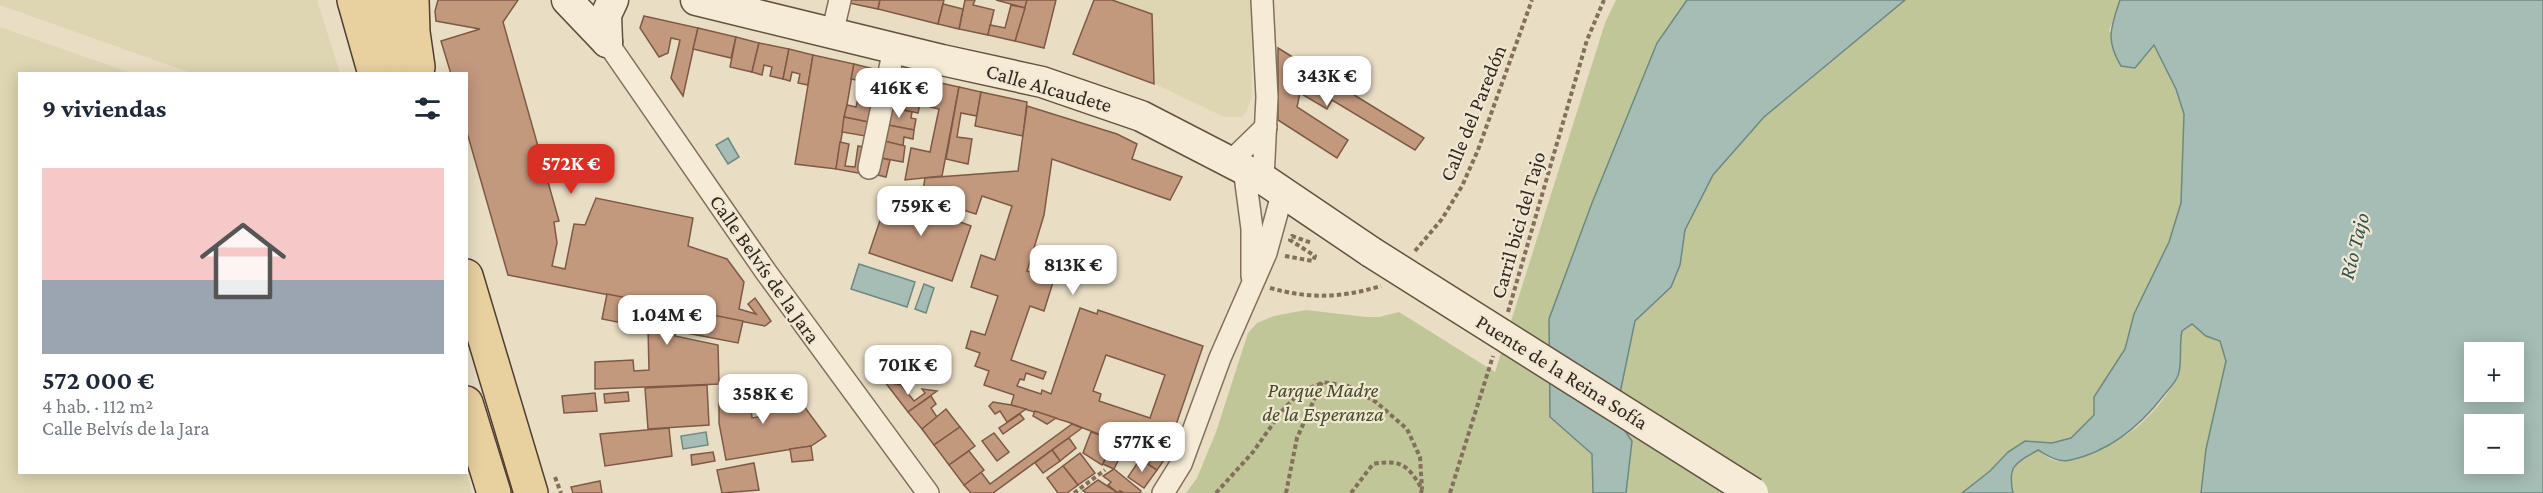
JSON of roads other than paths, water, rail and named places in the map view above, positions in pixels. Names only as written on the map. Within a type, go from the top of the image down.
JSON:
[{"type":"main road","points":[[354,0],[374,72]]},
{"type":"main road","points":[[382,0],[403,72]]},
{"type":"main road","points":[[412,0],[413,32],[419,72]]},
{"type":"main road","points":[[567,0],[607,42]]},
{"type":"main road","points":[[592,0],[607,42]]},
{"type":"main road","points":[[607,42],[606,15],[613,0]]},
{"type":"main road","name":"Calle Alcaudete","points":[[696,0],[894,49],[1042,82],[1141,116],[1256,175],[1371,252]]},
{"type":"main road","name":"Puente de la Reina Sofía","points":[[1371,252],[1753,493]]},
{"type":"main road","points":[[468,283],[531,493]]},
{"type":"main road","points":[[468,409],[494,493]]},
{"type":"street","points":[[832,34],[840,0]]},
{"type":"street","points":[[1252,283],[1252,229],[1256,175],[1266,127],[1262,0]]},
{"type":"street","name":"Calle Belvís de la Jara","points":[[607,42],[766,272],[928,493]]},
{"type":"street","points":[[870,168],[894,49]]},
{"type":"street","points":[[1163,493],[1181,464],[1220,358],[1266,254],[1256,175],[1266,127]]},
{"type":"water","points":[[1687,0],[1905,0],[1764,117],[1713,175],[1685,230],[1680,265],[1671,287],[1635,321],[1620,393],[1618,421],[1632,441],[1626,493],[1593,493],[1592,454],[1550,417],[1549,319],[1592,203],[1657,43]]},
{"type":"water","name":"Río Tajo","points":[[2120,0],[2543,0],[2543,493],[2201,493],[2206,449],[2226,361],[2220,341],[2206,336],[2192,324],[2182,331],[2180,367],[2175,381],[2145,417],[2124,435],[2099,450],[2066,461],[2049,457],[2038,450],[2019,462],[2012,471],[2013,493],[1962,493],[1990,471],[2008,452],[2025,441],[2052,443],[2071,438],[2094,415],[2094,397],[2125,349],[2134,314],[2169,242],[2181,203],[2184,114],[2176,89],[2154,45],[2135,68],[2121,66],[2111,41],[2112,26]]},
{"type":"water","points":[[728,138],[739,157],[728,164],[716,145]]},
{"type":"water","points":[[859,264],[915,282],[907,307],[851,289]]},
{"type":"water","points":[[924,284],[934,288],[926,313],[915,309]]},
{"type":"water","points":[[706,432],[708,445],[683,449],[681,436]]},
{"type":"park label","name":"Parque Madre de la Esperanza","points":[[1323,402]]}]
